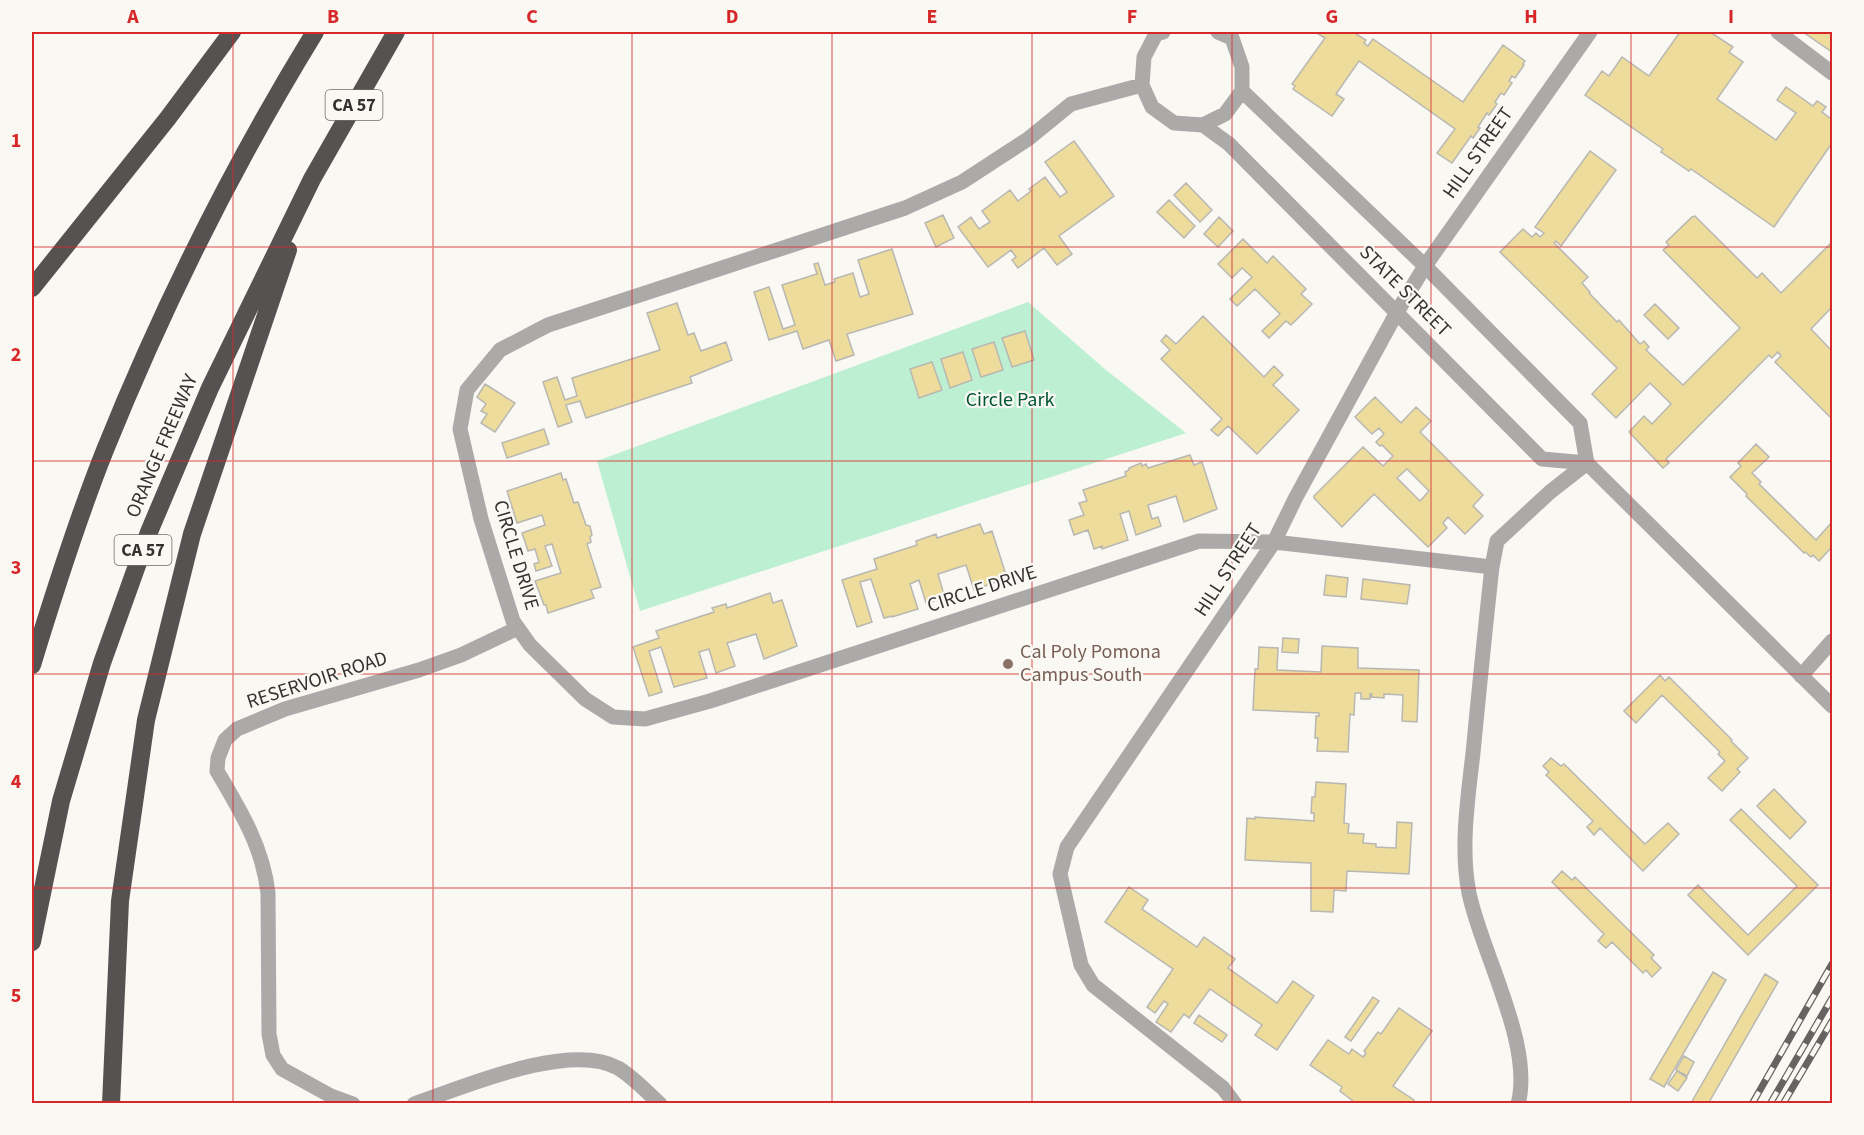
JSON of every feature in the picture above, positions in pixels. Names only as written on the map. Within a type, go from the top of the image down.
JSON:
[{"type":"highway","points":[[32,288],[168,118],[232,32]]},
{"type":"highway","points":[[32,665],[53,597],[105,450],[160,325],[205,231],[274,98],[315,32]]},
{"type":"highway","name":"ORANGE FREEWAY","points":[[32,942],[64,790],[102,663],[145,543],[210,388],[312,178],[396,32]]},
{"type":"highway","points":[[111,1104],[120,901],[146,720],[192,534],[312,178]]},
{"type":"street","points":[[1157,32],[1144,57],[1142,85],[1152,107],[1174,123],[1203,125],[1225,114],[1242,91],[1242,67],[1235,35],[1218,32]]},
{"type":"street","name":"HILL STREET","points":[[1235,1104],[1223,1088],[1093,985],[1081,964],[1060,874],[1067,847],[1274,542],[1296,496],[1397,312],[1425,266],[1590,32]]},
{"type":"street","points":[[1778,32],[1833,73]]},
{"type":"street","name":"CIRCLE DRIVE","points":[[1142,85],[1071,104],[1028,139],[962,182],[905,208],[548,325],[500,350],[467,390],[460,429],[481,519],[513,621],[530,645],[585,699],[613,717],[645,719],[710,701],[1199,541],[1274,542],[1492,567]]},
{"type":"street","name":"STATE STREET","points":[[1203,125],[1229,144],[1542,459],[1587,463],[1580,423],[1425,266],[1242,91]]},
{"type":"street","points":[[1518,1104],[1520,1060],[1510,1019],[1469,892],[1464,834],[1492,567],[1497,541],[1550,492],[1587,463],[1833,706]]},
{"type":"street","name":"RESERVOIR ROAD","points":[[353,1104],[331,1096],[282,1069],[273,1055],[269,1034],[266,871],[257,846],[217,771],[218,758],[225,741],[237,729],[285,708],[418,670],[461,655],[518,628]]},
{"type":"street","points":[[1801,676],[1833,641]]},
{"type":"street","points":[[414,1104],[527,1065],[563,1060],[596,1061],[618,1068],[660,1104]]},
{"type":"green space","name":"Circle Park","points":[[1028,302],[1106,370],[1186,433],[640,611],[597,461]]},
{"type":"building","points":[[1315,32],[1353,32],[1366,40],[1364,43],[1368,46],[1373,39],[1463,102],[1503,45],[1525,61],[1515,78],[1512,76],[1509,81],[1512,83],[1504,95],[1501,93],[1495,102],[1497,104],[1489,115],[1487,113],[1473,138],[1471,136],[1452,163],[1437,153],[1455,129],[1359,61],[1336,94],[1344,99],[1332,116],[1293,89],[1295,86],[1292,84],[1325,38]]},
{"type":"building","points":[[1680,32],[1710,32],[1733,47],[1729,52],[1743,62],[1717,99],[1776,140],[1796,113],[1777,100],[1786,87],[1813,106],[1817,101],[1826,107],[1822,112],[1830,118],[1832,116],[1832,143],[1774,227],[1691,169],[1689,171],[1661,152],[1663,149],[1585,95],[1602,71],[1609,76],[1622,57],[1649,76]]},
{"type":"building","points":[[1803,32],[1832,32],[1832,52]]},
{"type":"building","points":[[1074,141],[1114,196],[1059,236],[1072,254],[1057,265],[1044,248],[1018,268],[1012,260],[1016,257],[1011,250],[988,267],[958,227],[971,217],[979,229],[990,222],[982,211],[1010,190],[1018,201],[1045,177],[1060,197],[1067,192],[1045,162]]},
{"type":"building","points":[[1590,151],[1616,170],[1561,246],[1556,241],[1554,243],[1588,277],[1582,283],[1589,293],[1617,322],[1619,320],[1640,344],[1644,341],[1649,347],[1646,350],[1683,385],[1740,328],[1663,250],[1669,245],[1666,242],[1692,217],[1695,216],[1757,278],[1762,273],[1781,293],[1832,242],[1832,307],[1811,329],[1832,351],[1832,419],[1775,362],[1781,356],[1778,352],[1772,358],[1769,355],[1666,459],[1669,463],[1663,468],[1629,432],[1644,416],[1652,424],[1671,404],[1650,383],[1616,418],[1592,394],[1617,368],[1500,252],[1523,229],[1532,237],[1536,233],[1540,237],[1544,233],[1535,227]]},
{"type":"building","points":[[1186,183],[1212,210],[1200,222],[1174,195]]},
{"type":"building","points":[[1169,200],[1195,226],[1184,238],[1157,212]]},
{"type":"building","points":[[943,215],[954,238],[936,247],[925,223]]},
{"type":"building","points":[[1219,217],[1233,231],[1218,247],[1204,234]]},
{"type":"building","points":[[1243,239],[1267,263],[1273,256],[1306,289],[1301,294],[1312,304],[1291,325],[1286,321],[1269,338],[1262,331],[1280,314],[1255,289],[1237,306],[1230,299],[1252,277],[1242,268],[1232,278],[1218,264]]},
{"type":"building","points":[[892,249],[913,314],[847,334],[854,355],[836,361],[829,340],[803,349],[797,331],[769,340],[754,292],[769,287],[783,329],[795,325],[782,285],[817,274],[814,264],[818,263],[825,285],[835,282],[834,279],[853,273],[860,297],[869,294],[858,260]]},
{"type":"building","points":[[677,303],[688,335],[694,333],[701,351],[726,342],[732,360],[690,377],[692,383],[586,418],[580,401],[566,405],[572,422],[558,427],[543,382],[557,377],[565,400],[577,396],[572,378],[660,350],[647,313]]},
{"type":"building","points":[[1655,304],[1679,328],[1668,339],[1644,315]]},
{"type":"building","points":[[1203,316],[1264,377],[1274,366],[1283,375],[1273,385],[1299,410],[1257,454],[1228,426],[1218,436],[1211,430],[1222,419],[1161,359],[1170,350],[1161,341],[1166,335],[1176,344]]},
{"type":"building","points":[[1025,331],[1034,360],[1012,367],[1002,338]]},
{"type":"building","points":[[994,342],[1003,370],[981,377],[972,349]]},
{"type":"building","points":[[963,352],[972,380],[950,388],[941,359]]},
{"type":"building","points":[[932,362],[942,390],[919,398],[910,369]]},
{"type":"building","points":[[485,384],[515,403],[495,432],[481,423],[487,414],[481,411],[486,404],[477,397]]},
{"type":"building","points":[[1375,397],[1401,423],[1416,407],[1431,421],[1420,432],[1483,495],[1473,506],[1483,516],[1465,534],[1448,517],[1443,523],[1447,528],[1428,547],[1374,494],[1342,527],[1314,496],[1363,447],[1383,466],[1393,456],[1376,442],[1384,434],[1379,428],[1372,434],[1355,417]],"holes":[[[1407,469],[1429,491],[1420,501],[1397,478]]]},
{"type":"building","points":[[544,429],[549,444],[507,458],[502,443]]},
{"type":"building","points":[[1756,444],[1769,457],[1752,473],[1761,482],[1759,484],[1816,540],[1832,522],[1832,547],[1819,561],[1813,555],[1811,557],[1804,553],[1730,477],[1741,466],[1738,463]]},
{"type":"building","points":[[1190,455],[1194,465],[1202,462],[1217,509],[1184,522],[1176,496],[1148,505],[1152,519],[1158,517],[1161,526],[1136,535],[1129,511],[1120,514],[1128,540],[1102,549],[1102,546],[1094,549],[1088,530],[1074,535],[1069,520],[1084,515],[1079,503],[1087,501],[1083,490],[1126,476],[1125,472],[1129,468],[1141,463],[1142,466],[1146,464],[1148,468]]},
{"type":"building","points":[[561,473],[563,480],[566,479],[574,503],[578,502],[586,525],[590,526],[591,542],[587,544],[601,587],[591,590],[594,598],[548,613],[535,581],[561,573],[552,544],[545,546],[552,566],[536,571],[534,564],[539,562],[535,549],[528,551],[522,533],[545,525],[542,515],[517,523],[507,491]]},
{"type":"building","points":[[980,524],[984,534],[992,531],[1007,578],[974,590],[966,565],[938,574],[945,598],[926,603],[919,580],[910,584],[918,609],[884,618],[871,579],[860,582],[872,622],[857,627],[842,580],[877,569],[874,559],[917,545],[916,541],[936,534],[937,538]]},
{"type":"building","points":[[1326,575],[1348,578],[1346,597],[1324,595]]},
{"type":"building","points":[[1363,579],[1410,585],[1407,604],[1361,599]]},
{"type":"building","points":[[770,593],[773,603],[782,600],[797,646],[764,659],[756,634],[727,643],[735,666],[716,673],[709,649],[699,652],[707,678],[674,687],[661,647],[649,651],[662,692],[649,696],[633,647],[659,638],[656,631],[714,612],[712,608],[726,604],[727,608]]},
{"type":"building","points":[[1283,638],[1299,639],[1298,653],[1282,652]]},
{"type":"building","points":[[1322,646],[1358,648],[1358,668],[1419,670],[1417,722],[1402,721],[1403,695],[1384,694],[1384,698],[1371,697],[1372,694],[1370,694],[1370,699],[1361,699],[1361,693],[1355,693],[1354,715],[1350,714],[1348,752],[1317,751],[1316,716],[1319,716],[1319,713],[1253,710],[1255,669],[1258,669],[1259,647],[1278,648],[1277,670],[1321,672]]},
{"type":"building","points":[[1660,675],[1665,681],[1669,677],[1748,758],[1737,769],[1740,772],[1722,791],[1708,778],[1725,761],[1718,754],[1720,752],[1662,695],[1636,723],[1624,711]]},
{"type":"building","points":[[1551,758],[1561,766],[1564,764],[1645,844],[1668,823],[1679,834],[1643,871],[1600,828],[1594,835],[1587,827],[1593,821],[1546,775],[1549,772],[1543,766]]},
{"type":"building","points":[[1316,782],[1346,784],[1344,823],[1349,824],[1348,833],[1364,834],[1363,843],[1376,844],[1376,847],[1396,848],[1397,822],[1412,823],[1409,874],[1347,871],[1346,891],[1334,890],[1333,912],[1311,911],[1311,863],[1245,860],[1247,818],[1314,821],[1314,813],[1311,813]]},
{"type":"building","points":[[1774,789],[1806,822],[1790,839],[1757,806]]},
{"type":"building","points":[[1741,809],[1818,885],[1748,955],[1688,895],[1698,885],[1748,935],[1797,886],[1730,820]]},
{"type":"building","points":[[1562,871],[1572,880],[1575,877],[1654,955],[1651,958],[1661,968],[1652,977],[1646,970],[1643,973],[1612,942],[1606,948],[1598,941],[1604,934],[1552,882]]},
{"type":"building","points":[[1129,887],[1148,900],[1142,909],[1197,947],[1204,937],[1235,959],[1228,968],[1277,1003],[1293,981],[1314,996],[1277,1050],[1255,1035],[1262,1025],[1210,989],[1189,1018],[1184,1014],[1171,1032],[1156,1022],[1168,1004],[1164,1001],[1155,1013],[1147,1007],[1173,969],[1105,922]]},
{"type":"building","points":[[1713,972],[1726,980],[1664,1087],[1650,1079]]},
{"type":"building","points":[[1765,974],[1778,982],[1708,1104],[1691,1103]]},
{"type":"building","points":[[1373,997],[1379,1001],[1351,1041],[1345,1037]]},
{"type":"building","points":[[1399,1008],[1432,1031],[1393,1086],[1414,1100],[1416,1104],[1357,1104],[1340,1091],[1342,1087],[1310,1065],[1328,1040],[1349,1054],[1352,1049],[1363,1057],[1366,1053],[1364,1051],[1378,1032],[1381,1034]]},
{"type":"building","points":[[1199,1015],[1227,1035],[1222,1042],[1194,1023]]},
{"type":"building","points":[[1684,1056],[1694,1062],[1687,1076],[1676,1070]]},
{"type":"building","points":[[1677,1071],[1687,1078],[1678,1091],[1668,1084]]},
{"type":"railway","points":[[1752,1104],[1832,964]]},
{"type":"railway","points":[[1770,1104],[1832,998]]},
{"type":"railway","points":[[1783,1104],[1832,1021]]},
{"type":"place","name":"Cal Poly Pomona Campus South","points":[[1008,664]]}]
